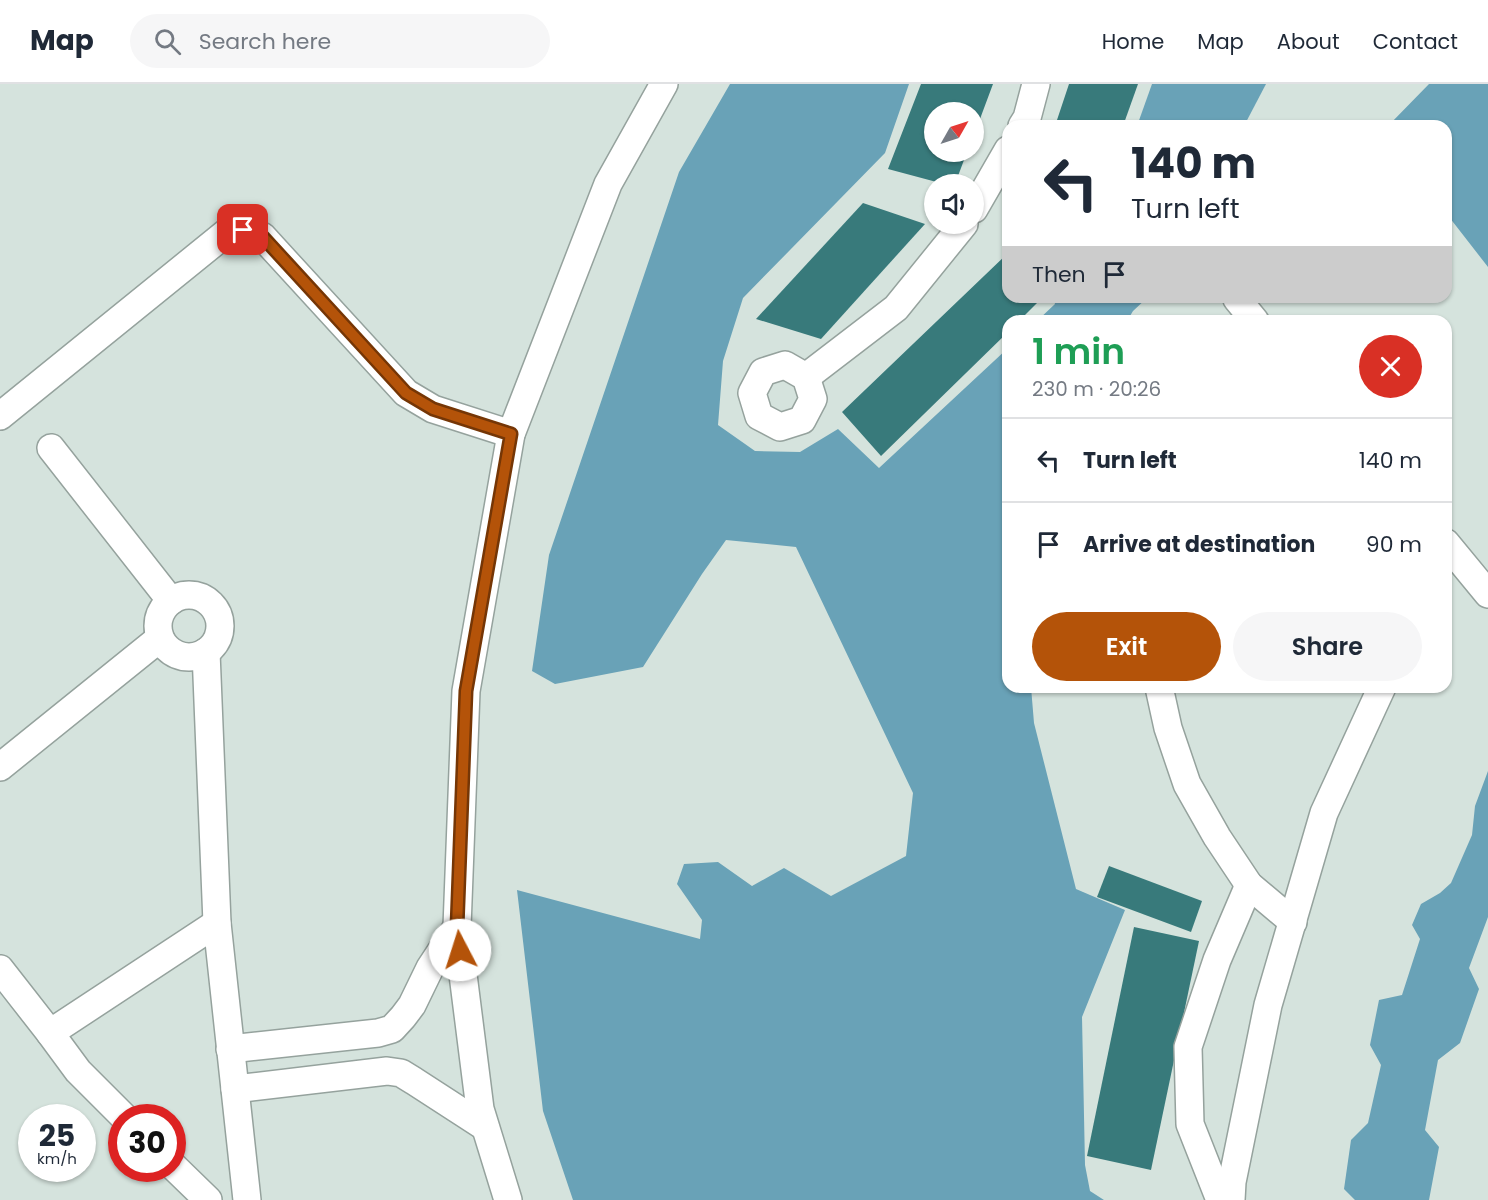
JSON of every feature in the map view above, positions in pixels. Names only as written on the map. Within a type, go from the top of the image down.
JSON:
[{"type":"street","points":[[508,1200],[480,1110],[457,927],[466,691],[511,434],[609,184],[664,84]]},
{"type":"street","points":[[1026,120],[1036,84]]},
{"type":"street","points":[[984,192],[1002,160]]},
{"type":"street","points":[[0,416],[226,233],[243,230],[262,236],[406,393],[433,409],[511,434]]},
{"type":"street","points":[[806,377],[896,308],[956,234]]},
{"type":"street","points":[[1240,303],[1250,315]]},
{"type":"street","points":[[51,448],[171,601]]},
{"type":"street","points":[[1452,562],[1488,594]]},
{"type":"street","points":[[181,596],[202,599],[211,605],[217,614],[218,635],[206,652],[185,657],[166,648],[160,639],[159,618],[164,608],[181,596]]},
{"type":"street","points":[[0,767],[160,639]]},
{"type":"street","points":[[206,652],[218,923],[247,1200]]},
{"type":"street","points":[[1160,693],[1168,728],[1187,784],[1217,837],[1249,885],[1293,922]]},
{"type":"street","points":[[1231,1200],[1232,1182],[1268,1005],[1324,813],[1379,693]]},
{"type":"street","points":[[1220,1200],[1190,1124],[1188,1047],[1217,960],[1249,885]]},
{"type":"street","points":[[50,1033],[218,923]]},
{"type":"street","points":[[230,1049],[378,1033],[392,1029],[412,1005],[430,968],[457,927]]},
{"type":"street","points":[[0,969],[78,1071],[110,1104]]},
{"type":"street","points":[[235,1089],[387,1071],[401,1073],[485,1127]]},
{"type":"street","points":[[186,1179],[208,1200]]},
{"type":"water","points":[[730,84],[909,84],[885,153],[743,298],[723,361],[718,425],[755,451],[800,452],[838,429],[879,468],[1002,354],[1002,693],[1032,693],[1034,723],[1076,889],[1125,910],[1082,1017],[1085,1165],[1090,1191],[1104,1200],[573,1200],[543,1111],[517,890],[700,939],[702,920],[677,884],[684,864],[718,862],[752,886],[784,868],[831,896],[906,856],[913,793],[796,547],[726,540],[643,667],[555,684],[532,671],[549,555],[679,172]]},
{"type":"water","points":[[1152,84],[1266,84],[1247,120],[1139,120]]},
{"type":"water","points":[[1429,84],[1488,84],[1488,267],[1452,221],[1452,120],[1394,120]]},
{"type":"water","points":[[1142,303],[1131,315],[1043,315],[1055,304]]},
{"type":"water","points":[[1488,771],[1488,917],[1469,968],[1479,989],[1460,1043],[1438,1060],[1425,1130],[1439,1147],[1429,1200],[1355,1200],[1344,1189],[1351,1140],[1368,1123],[1381,1065],[1370,1045],[1379,1000],[1402,995],[1420,939],[1412,925],[1421,904],[1440,893],[1451,883],[1472,835],[1475,806]]},
{"type":"building","points":[[921,84],[993,84],[984,108],[984,102],[924,102],[924,162],[963,162],[959,174],[924,174],[924,179],[888,169]]},
{"type":"building","points":[[1069,84],[1138,84],[1125,120],[1057,120]]},
{"type":"building","points":[[863,203],[924,224],[821,339],[756,319]]},
{"type":"building","points":[[1002,259],[1002,303],[1037,303],[1025,315],[1002,315],[1002,338],[881,456],[842,412]]},
{"type":"building","points":[[1109,866],[1202,901],[1191,932],[1097,897]]},
{"type":"building","points":[[1134,927],[1199,941],[1151,1170],[1087,1156]]},
{"type":"route","points":[[243,230],[262,236],[406,393],[433,409],[511,434],[466,691],[457,927],[460,950]]}]
